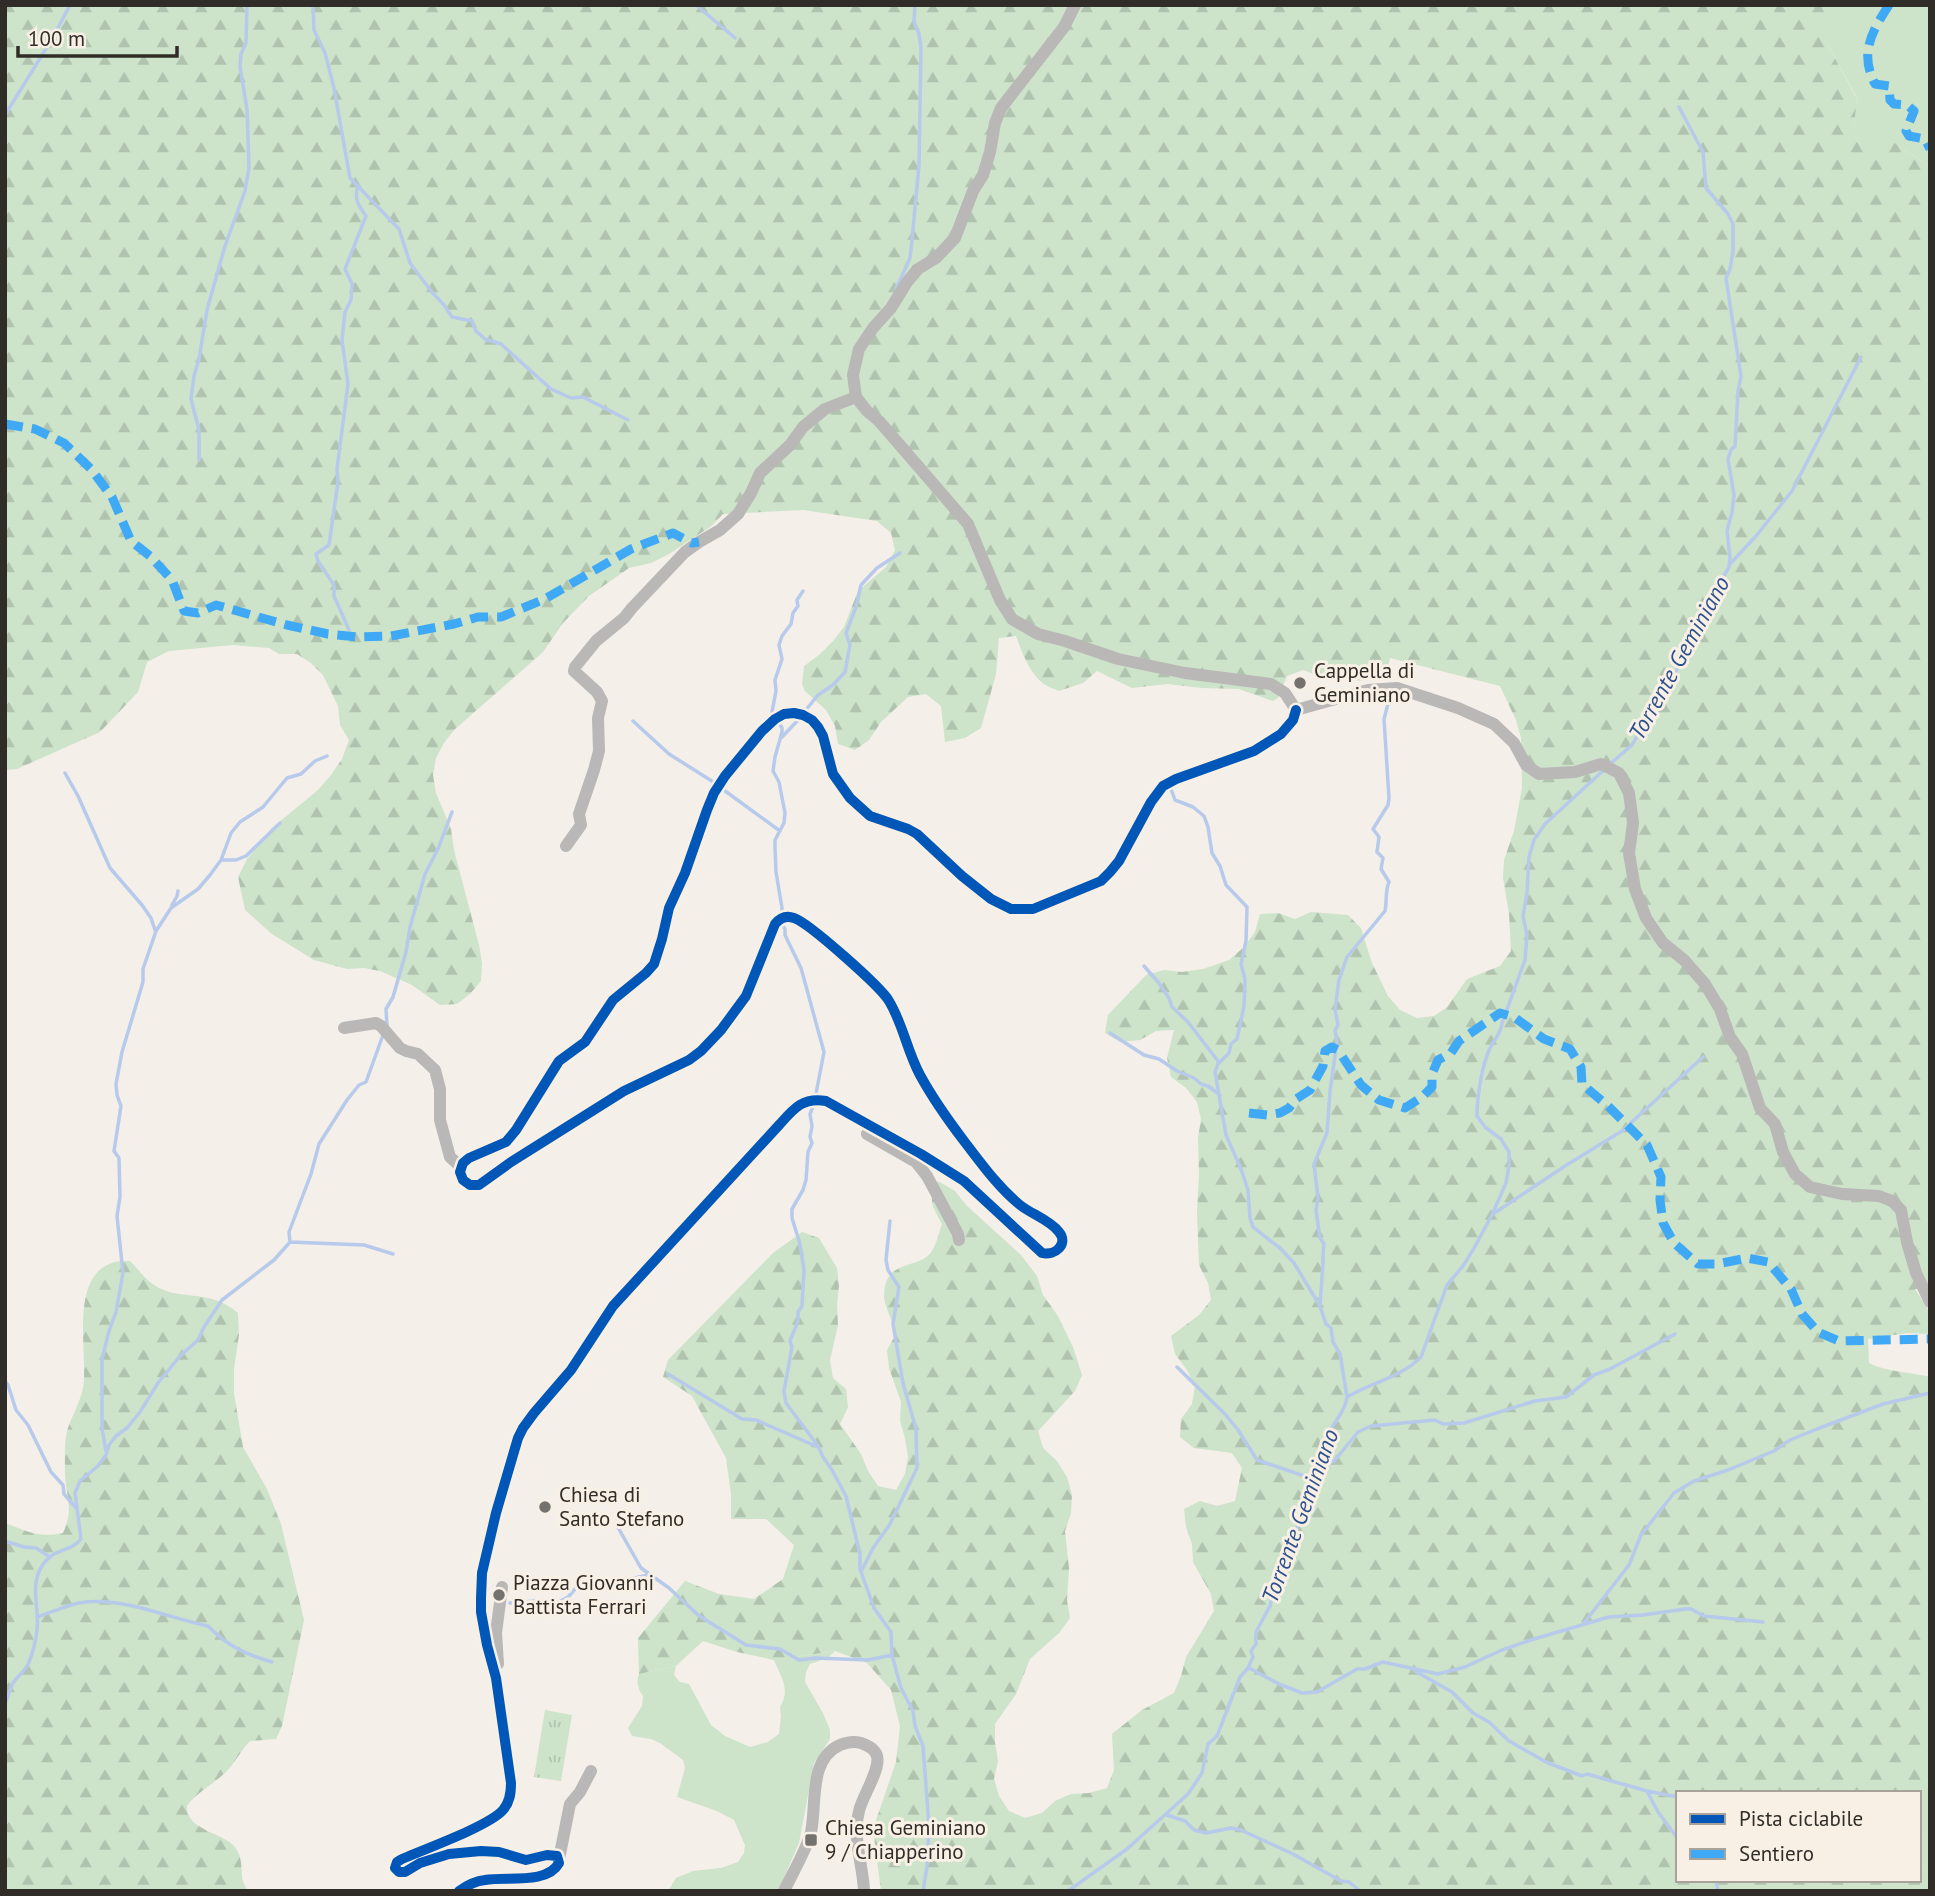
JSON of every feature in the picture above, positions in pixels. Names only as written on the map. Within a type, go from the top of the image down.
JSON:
[{"type":"street","points":[[497,1672],[487,1645],[481,1612],[482,1573],[496,1513],[523,1428],[571,1370],[613,1306],[791,1112],[807,1100],[826,1101],[964,1181],[1042,1253],[1052,1254],[1059,1248],[1062,1239],[1058,1230],[1020,1205],[997,1183],[957,1131],[919,1073],[888,999],[816,932],[790,917],[779,919],[775,924],[746,996],[721,1030],[701,1051],[689,1060],[624,1091],[479,1185],[466,1183],[461,1176],[461,1167],[466,1160],[506,1142],[559,1061],[585,1042],[613,1000],[654,964],[669,908],[685,873],[706,810],[725,776],[762,731],[784,714],[794,713],[812,720],[823,736],[833,774],[850,798],[870,816],[917,834],[991,899],[1012,909],[1034,909],[1101,881],[1119,861],[1163,786],[1254,751],[1281,734],[1293,720],[1296,710],[1285,693],[1271,684],[1185,673],[1118,659],[1038,634],[1012,619],[1000,600],[968,524],[856,397],[853,375],[859,349],[918,269],[936,258],[955,238],[973,191],[983,175],[1001,108],[1064,27],[1075,5]]},
{"type":"street","points":[[566,846],[581,825],[579,814],[599,751],[598,718],[602,701],[597,692],[574,671],[575,667],[596,641],[624,618],[685,552],[720,530],[738,514],[760,473],[790,445],[803,427],[825,409],[856,397]]},
{"type":"street","points":[[1296,710],[1368,690],[1397,688],[1458,708],[1494,724],[1514,743],[1526,765],[1539,774],[1575,772],[1601,764],[1619,774],[1629,793],[1633,823],[1629,853],[1635,889],[1646,918],[1663,943],[1684,960],[1705,984],[1720,1009],[1730,1037],[1742,1054],[1760,1108],[1775,1124],[1783,1152],[1795,1174],[1810,1187],[1842,1194],[1879,1196],[1892,1201],[1901,1210],[1916,1273],[1930,1302]]},
{"type":"street","points":[[344,1028],[376,1023],[400,1048],[418,1054],[435,1070],[440,1089],[440,1120],[450,1157],[461,1167]]},
{"type":"street","points":[[871,1126],[867,1134],[916,1162],[927,1175],[959,1240],[945,1230]]},
{"type":"street","points":[[502,1587],[496,1633],[497,1672],[511,1783],[506,1806],[487,1822],[402,1859],[397,1862],[395,1868],[398,1872],[405,1872],[420,1863],[449,1854],[481,1851],[499,1852],[526,1860],[552,1855],[559,1859]]},
{"type":"street","points":[[784,1891],[810,1835],[821,1764],[836,1748],[854,1742],[871,1748],[877,1759],[858,1814],[856,1833],[864,1891]]},
{"type":"street","points":[[458,1891],[485,1880],[523,1878],[555,1870],[559,1863],[570,1804],[591,1771]]},
{"type":"green space","points":[[5,5],[1824,5],[1824,38],[1857,99],[1854,127],[1865,152],[1875,159],[1880,147],[1892,141],[1930,167],[1930,1289],[1915,1289],[1930,1313],[1930,1334],[1907,1333],[1868,1339],[1869,1363],[1890,1370],[1930,1377],[1930,1891],[881,1891],[873,1829],[896,1762],[900,1726],[891,1690],[867,1663],[835,1651],[774,1660],[703,1641],[676,1666],[639,1674],[638,1638],[685,1581],[719,1594],[754,1599],[783,1579],[794,1545],[766,1519],[731,1519],[726,1458],[692,1396],[663,1377],[668,1360],[773,1253],[802,1232],[819,1238],[837,1268],[838,1325],[830,1360],[833,1378],[846,1389],[848,1407],[840,1424],[861,1454],[878,1486],[896,1490],[905,1474],[908,1457],[900,1421],[901,1402],[889,1368],[887,1350],[896,1334],[884,1297],[886,1284],[896,1270],[926,1257],[934,1248],[942,1224],[932,1203],[938,1181],[955,1191],[966,1205],[1021,1255],[1037,1276],[1043,1295],[1058,1316],[1073,1347],[1082,1375],[1075,1391],[1038,1431],[1043,1448],[1057,1461],[1067,1477],[1072,1495],[1071,1513],[1065,1531],[1070,1618],[1059,1633],[1030,1659],[1016,1694],[995,1724],[998,1761],[994,1779],[999,1796],[1009,1811],[1025,1818],[1042,1813],[1055,1801],[1071,1794],[1107,1788],[1114,1770],[1112,1734],[1142,1710],[1174,1693],[1186,1657],[1214,1611],[1211,1594],[1193,1562],[1184,1509],[1200,1501],[1217,1506],[1235,1501],[1242,1468],[1232,1453],[1194,1448],[1180,1437],[1181,1419],[1192,1404],[1195,1386],[1175,1354],[1171,1336],[1199,1315],[1211,1300],[1208,1283],[1199,1265],[1198,1138],[1201,1119],[1197,1102],[1186,1088],[1171,1077],[1167,1058],[1174,1030],[1156,1031],[1140,1040],[1120,1042],[1105,1033],[1108,1015],[1146,975],[1164,970],[1182,972],[1203,969],[1229,960],[1244,947],[1255,932],[1260,914],[1278,913],[1295,919],[1311,912],[1348,915],[1361,928],[1372,963],[1388,996],[1400,1010],[1417,1018],[1434,1016],[1447,1007],[1467,979],[1500,966],[1511,951],[1503,878],[1504,860],[1514,831],[1522,788],[1521,738],[1516,720],[1500,686],[1390,658],[1388,667],[1375,680],[1338,680],[1303,670],[1287,676],[1278,698],[1273,701],[1239,689],[1167,684],[1132,688],[1097,671],[1083,683],[1059,691],[1044,684],[1034,674],[1016,636],[999,638],[996,674],[981,728],[965,738],[945,742],[941,706],[926,694],[908,697],[881,722],[869,740],[855,750],[838,744],[835,726],[826,710],[805,691],[802,684],[804,666],[833,641],[844,627],[858,591],[886,567],[895,550],[891,533],[877,521],[803,510],[723,514],[710,527],[669,554],[651,563],[629,568],[589,596],[563,623],[543,652],[454,730],[444,743],[436,758],[433,775],[436,793],[451,829],[482,963],[481,981],[470,994],[457,1004],[440,1005],[412,985],[380,971],[347,969],[314,960],[272,934],[245,910],[238,877],[247,859],[272,828],[318,790],[331,775],[342,759],[349,740],[340,725],[338,706],[323,675],[297,654],[279,654],[269,648],[233,645],[169,651],[147,662],[138,692],[100,732],[17,769],[5,770]]},
{"type":"green space","points":[[1824,5],[1930,5],[1930,167],[1892,141],[1875,159],[1865,153],[1854,127],[1857,98],[1824,38]]},
{"type":"green space","points":[[120,1261],[130,1261],[159,1288],[216,1300],[238,1313],[234,1393],[243,1447],[267,1489],[281,1524],[304,1620],[282,1726],[276,1739],[250,1741],[226,1772],[187,1806],[188,1814],[197,1825],[226,1840],[238,1851],[243,1881],[248,1891],[5,1891],[5,1523],[40,1534],[63,1533],[67,1524],[69,1509],[65,1480],[65,1443],[83,1388],[83,1314],[86,1295],[92,1279],[103,1267]]},
{"type":"green space","points":[[835,1651],[828,1658],[810,1664],[806,1672],[805,1682],[823,1713],[830,1730],[830,1739],[814,1763],[799,1843],[778,1891],[668,1891],[676,1878],[693,1871],[721,1868],[738,1862],[744,1853],[745,1845],[734,1820],[677,1797],[685,1768],[683,1760],[660,1743],[632,1736],[628,1728],[642,1706],[639,1674],[676,1666],[674,1675],[680,1682],[689,1684],[711,1725],[725,1736],[750,1747],[768,1742],[779,1734],[780,1707],[785,1689],[774,1660]]},
{"type":"green space","points":[[545,1710],[572,1715],[561,1781],[534,1777]]},
{"type":"waterway","points":[[5,115],[70,5]]},
{"type":"waterway","points":[[199,460],[199,430],[191,399],[194,376],[207,310],[225,246],[245,191],[249,168],[247,109],[240,67],[241,54],[246,43],[247,5]]},
{"type":"waterway","points":[[313,5],[314,30],[325,53],[334,88],[350,178],[399,229],[410,263],[431,291],[452,317],[472,321],[476,331],[485,339],[501,344],[551,389],[571,398],[583,397],[628,420]]},
{"type":"waterway","points":[[696,5],[735,38]]},
{"type":"waterway","points":[[896,289],[910,258],[919,165],[921,48],[914,22],[915,5]]},
{"type":"waterway","name":"Torrente Geminiano","points":[[1610,764],[1632,745],[1647,709],[1679,666],[1681,654],[1693,639],[1711,598],[1729,567],[1727,531],[1734,495],[1728,459],[1735,446],[1741,376],[1726,278],[1733,252],[1733,224],[1706,188],[1703,152],[1679,107]]},
{"type":"waterway","points":[[349,630],[334,596],[334,585],[316,554],[329,545],[338,482],[337,469],[348,384],[342,340],[352,284],[345,269],[366,216],[358,202],[358,185]]},
{"type":"waterway","points":[[1730,564],[1792,491],[1861,357]]},
{"type":"waterway","points":[[805,711],[818,695],[833,685],[845,672],[850,645],[846,633],[861,585],[877,568],[900,553]]},
{"type":"waterway","points":[[782,916],[775,840],[784,823],[785,813],[779,782],[773,771],[782,728],[772,712],[775,680],[782,659],[779,645],[791,624],[793,613],[798,606],[797,600],[803,591]]},
{"type":"waterway","points":[[1320,1306],[1324,1244],[1320,1238],[1316,1210],[1318,1198],[1314,1164],[1327,1133],[1337,1042],[1335,1009],[1339,980],[1347,957],[1385,911],[1389,882],[1381,869],[1383,858],[1377,852],[1379,837],[1373,829],[1388,805],[1389,798],[1384,719],[1389,700]]},
{"type":"waterway","points":[[782,737],[801,717]]},
{"type":"waterway","points":[[633,721],[669,754],[715,783]]},
{"type":"waterway","points":[[106,1451],[102,1429],[102,1359],[116,1312],[123,1273],[117,1216],[120,1197],[119,1158],[114,1151],[121,1106],[116,1084],[122,1052],[143,982],[143,969],[156,931],[171,908],[198,889],[210,875],[221,860],[231,833],[240,822],[263,807],[287,778],[301,774],[315,761],[327,756]]},
{"type":"waterway","name":"Torrente Geminiano","points":[[1068,1891],[1127,1849],[1188,1794],[1202,1773],[1208,1744],[1217,1736],[1240,1677],[1253,1657],[1251,1651],[1256,1644],[1256,1632],[1293,1551],[1308,1485],[1318,1470],[1317,1461],[1327,1435],[1341,1413],[1347,1397],[1395,1375],[1421,1357],[1447,1285],[1463,1266],[1492,1215],[1506,1183],[1509,1152],[1501,1139],[1485,1127],[1477,1116],[1478,1100],[1487,1055],[1500,1030],[1525,960],[1527,935],[1523,916],[1529,857],[1534,840],[1545,824],[1605,769]]},
{"type":"waterway","points":[[65,773],[110,868],[142,905],[155,930]]},
{"type":"waterway","points":[[721,788],[780,831]]},
{"type":"waterway","points":[[1171,789],[1175,800],[1193,807],[1204,816],[1212,853],[1220,866],[1226,885],[1247,907],[1246,941],[1241,964],[1245,979],[1244,1006],[1237,1039],[1231,1044],[1229,1053],[1218,1064],[1215,1072],[1226,1135],[1248,1190],[1250,1218],[1253,1227],[1294,1263],[1320,1306],[1340,1354],[1347,1397]]},
{"type":"waterway","points":[[387,1025],[386,1009],[393,997],[425,874],[452,812]]},
{"type":"waterway","points":[[221,860],[236,860],[246,856],[280,823]]},
{"type":"waterway","points":[[172,905],[178,891]]},
{"type":"waterway","points":[[781,923],[801,968],[824,1052],[810,1114],[812,1143],[808,1152],[806,1180],[792,1209],[804,1270],[802,1306],[790,1341],[792,1347],[784,1391],[786,1403],[818,1446],[846,1496],[860,1554],[860,1569],[874,1608],[891,1632],[892,1655],[901,1688],[913,1711],[915,1726],[923,1746],[929,1826],[923,1891]]},
{"type":"waterway","points":[[1144,966],[1169,998],[1172,1007],[1188,1022],[1218,1064]]},
{"type":"waterway","points":[[1110,1033],[1144,1055],[1159,1059],[1220,1095]]},
{"type":"waterway","points":[[5,1704],[13,1683],[28,1665],[34,1646],[38,1622],[35,1589],[38,1574],[47,1560],[81,1539],[75,1493],[80,1481],[98,1466],[109,1445],[140,1412],[158,1383],[180,1356],[198,1340],[222,1300],[274,1260],[290,1242],[289,1232],[311,1174],[319,1144],[347,1100],[359,1085],[366,1082],[383,1035]]},
{"type":"waterway","points":[[1493,1214],[1622,1131],[1703,1057]]},
{"type":"waterway","points":[[861,1572],[873,1548],[890,1524],[917,1468],[916,1429],[903,1383],[893,1324],[899,1287],[888,1270],[886,1260],[890,1221]]},
{"type":"waterway","points":[[290,1242],[364,1245],[393,1254]]},
{"type":"waterway","points":[[1318,1471],[1335,1460],[1358,1432],[1371,1426],[1435,1420],[1443,1424],[1464,1423],[1535,1401],[1566,1397],[1594,1375],[1675,1334]]},
{"type":"waterway","points":[[1177,1367],[1225,1414],[1257,1460],[1310,1478]]},
{"type":"waterway","points":[[668,1374],[742,1419],[756,1420],[818,1447]]},
{"type":"waterway","points":[[5,1381],[16,1410],[28,1425],[51,1472],[63,1485],[64,1494],[77,1509]]},
{"type":"waterway","points":[[1584,1623],[1629,1565],[1641,1535],[1674,1493],[1694,1481],[1774,1451],[1790,1440],[1817,1429],[1883,1404],[1930,1393]]},
{"type":"waterway","points":[[616,1524],[641,1568],[669,1588],[698,1615],[746,1645],[780,1649],[799,1660],[868,1660],[892,1655]]},
{"type":"waterway","points":[[5,1541],[36,1548],[50,1557]]},
{"type":"waterway","points":[[510,1603],[548,1600],[559,1602],[576,1588],[648,1575]]},
{"type":"waterway","points":[[37,1617],[85,1602],[116,1603],[208,1626],[238,1649],[272,1662]]},
{"type":"waterway","points":[[1249,1668],[1302,1693],[1317,1692],[1357,1669],[1383,1662],[1438,1674],[1465,1667],[1534,1639],[1609,1617],[1691,1609],[1704,1616],[1763,1622]]},
{"type":"waterway","points":[[1415,1671],[1452,1692],[1473,1713],[1489,1722],[1509,1741],[1546,1762],[1582,1776],[1587,1774],[1647,1791],[1676,1836]]},
{"type":"waterway","points":[[1647,1791],[1676,1797]]},
{"type":"waterway","points":[[1167,1815],[1185,1821],[1194,1830],[1206,1833],[1231,1828],[1241,1830],[1293,1854],[1341,1881],[1349,1882],[1360,1891]]},
{"type":"waterway","points":[[1716,1882],[1718,1891]]},
{"type":"marked path","points":[[1889,5],[1877,24],[1870,43],[1870,73],[1875,84],[1889,86],[1890,100],[1894,104],[1907,105],[1914,111],[1906,131],[1909,136],[1925,139],[1930,149]]},
{"type":"marked path","points":[[5,424],[35,429],[64,443],[91,469],[112,497],[131,541],[150,556],[172,580],[184,611],[198,613],[216,605],[328,634],[391,636],[478,617],[501,617],[545,599],[631,549],[673,533],[692,543],[699,542]]},
{"type":"marked path","points":[[1249,1113],[1267,1115],[1289,1108],[1296,1099],[1310,1090],[1323,1066],[1325,1051],[1332,1047],[1338,1050],[1361,1085],[1379,1100],[1405,1108],[1432,1087],[1432,1074],[1438,1060],[1451,1053],[1459,1041],[1500,1013],[1514,1017],[1544,1039],[1570,1049],[1581,1067],[1582,1084],[1647,1145],[1661,1177],[1663,1223],[1674,1243],[1698,1264],[1717,1264],[1747,1258],[1768,1262],[1791,1289],[1802,1314],[1818,1332],[1839,1341],[1930,1339]]},
{"type":"cycle path","points":[[459,1891],[482,1881],[536,1877],[553,1870],[559,1863],[557,1856],[547,1855],[526,1860],[499,1852],[481,1851],[449,1854],[420,1863],[405,1872],[399,1872],[395,1868],[397,1862],[402,1859],[485,1823],[503,1810],[510,1797],[511,1783],[496,1678],[487,1645],[481,1598],[482,1573],[518,1438],[534,1413],[571,1370],[613,1306],[785,1118],[805,1102],[826,1101],[964,1181],[1042,1253],[1056,1251],[1062,1241],[1062,1236],[1055,1228],[1020,1205],[1004,1190],[952,1125],[920,1075],[889,1001],[829,943],[802,922],[788,917],[775,924],[746,996],[721,1030],[701,1051],[689,1060],[624,1091],[479,1185],[470,1185],[463,1180],[460,1172],[463,1163],[506,1142],[559,1061],[585,1042],[613,1000],[654,964],[669,908],[685,873],[714,793],[725,776],[775,719],[784,714],[803,715],[812,720],[823,736],[833,774],[850,798],[870,816],[917,834],[991,899],[1011,909],[1033,909],[1101,881],[1119,861],[1151,802],[1163,786],[1254,751],[1281,734],[1293,720],[1296,710]]},
{"type":"place","name":"Cappella di Geminiano","points":[[1300,683]]},
{"type":"place","name":"Chiesa di Santo Stefano","points":[[545,1507]]},
{"type":"place","name":"Piazza Giovanni Battista Ferrari","points":[[499,1595]]},
{"type":"place","name":"Chiesa Geminiano 9 / Chiapperino","points":[[811,1840]]}]
